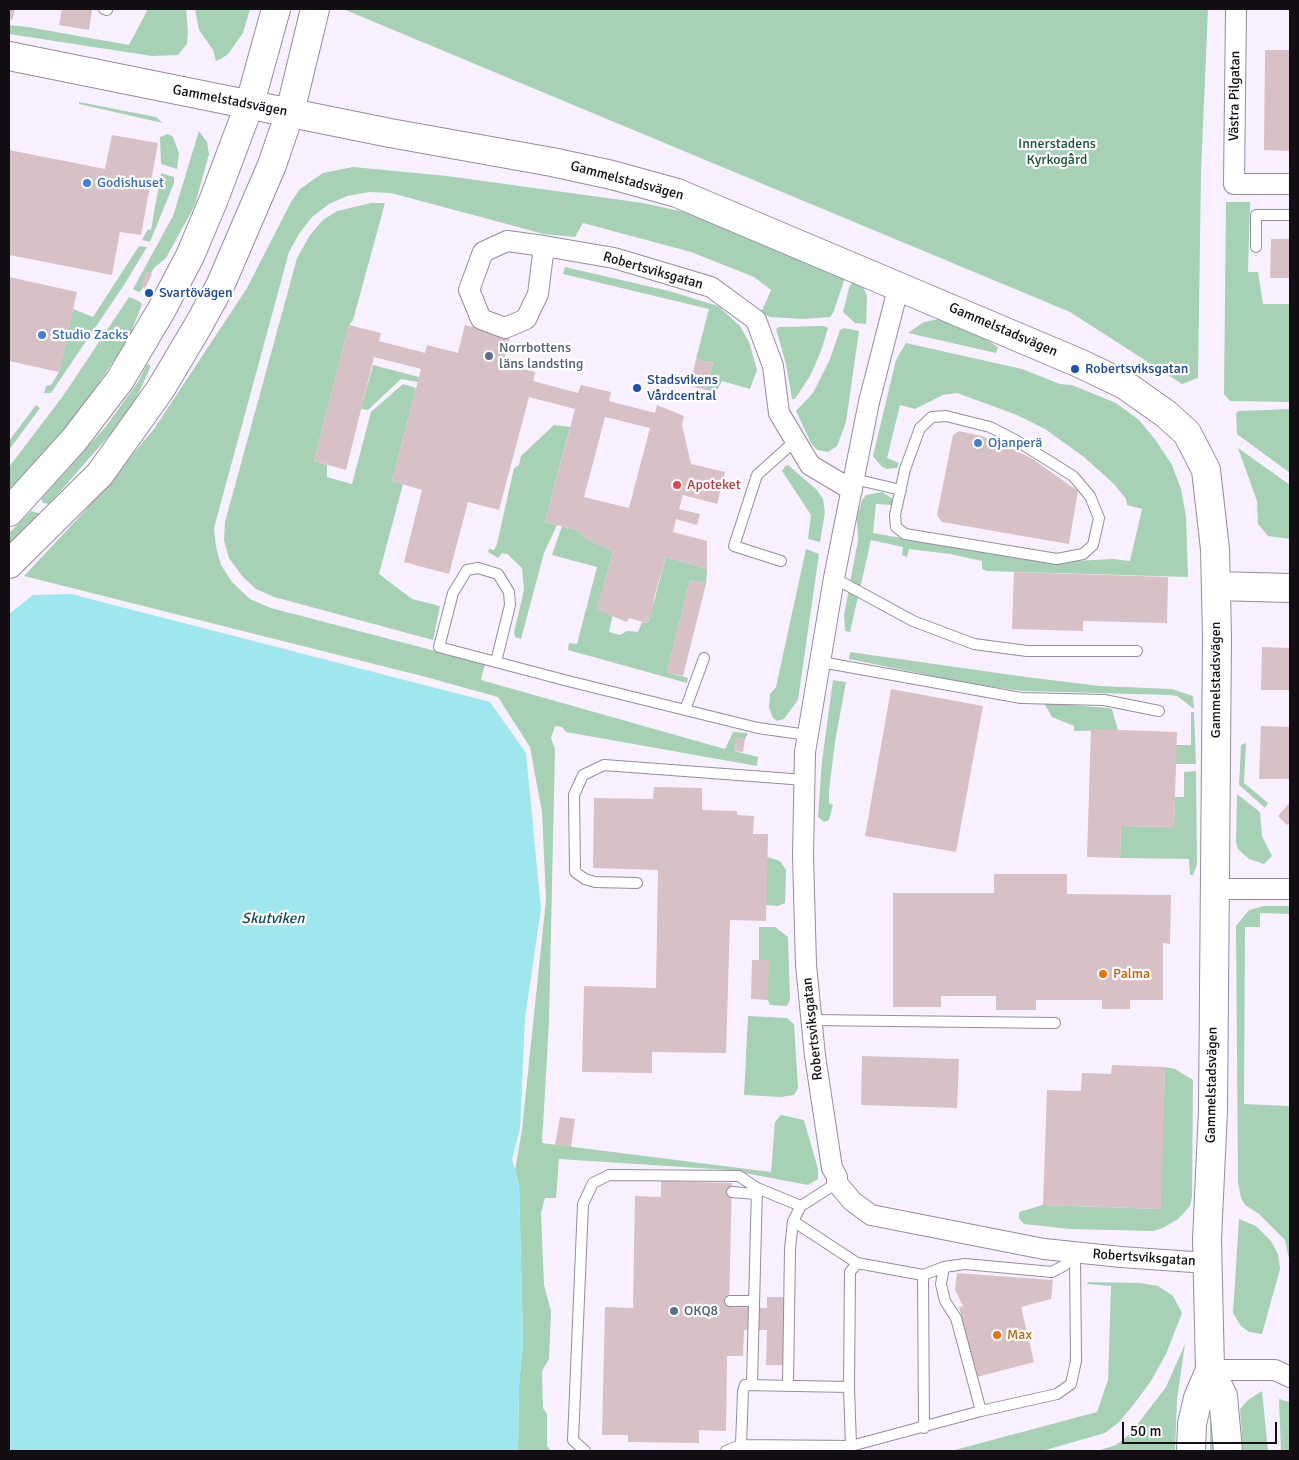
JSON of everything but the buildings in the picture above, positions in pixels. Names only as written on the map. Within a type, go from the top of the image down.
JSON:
[{"type":"street","points":[[9,512],[74,440],[120,380],[190,256],[214,199],[250,103],[276,9]]},
{"type":"street","points":[[9,564],[100,474],[160,390],[220,286],[272,165],[290,112],[315,9]]},
{"type":"street","name":"Västra Pilgatan","points":[[1236,9],[1234,184],[1290,184]]},
{"type":"street","name":"Gammelstadsvägen","points":[[9,56],[153,86],[250,103],[436,142],[612,174],[677,193],[899,285],[1079,363],[1125,385],[1166,414],[1188,433],[1206,470],[1215,549],[1216,586],[1213,1110],[1207,1263],[1210,1370]]},
{"type":"street","name":"Robertsviksgatan","points":[[544,246],[538,294],[526,319],[505,328],[481,319],[469,290],[482,252],[507,241],[544,246],[614,258],[711,287],[756,320],[773,366],[779,413],[810,465],[853,484]]},
{"type":"street","name":"Robertsviksgatan","points":[[899,285],[869,402],[834,578],[808,735],[803,855],[805,935],[811,1020],[832,1168],[837,1177],[837,1183],[852,1201],[871,1215],[1044,1249],[1207,1263]]},
{"type":"street","points":[[1216,586],[1290,588]]},
{"type":"street","points":[[1214,888],[1290,889]]},
{"type":"street","points":[[1210,1370],[1275,1370],[1290,1377]]},
{"type":"street","points":[[1191,1451],[1192,1424],[1198,1398],[1210,1370]]},
{"type":"street","points":[[1210,1370],[1223,1396],[1228,1451]]},
{"type":"lane","points":[[1256,247],[1256,215],[1290,215]]},
{"type":"lane","points":[[946,416],[990,427],[1017,441],[1073,476],[1090,496],[1099,518],[1093,545],[1083,554],[1057,559],[905,534],[896,527],[895,514],[901,490],[911,450],[920,428],[932,417],[946,416]]},
{"type":"lane","points":[[781,561],[734,546],[757,475],[795,441]]},
{"type":"lane","points":[[853,484],[901,490]]},
{"type":"lane","points":[[496,662],[510,605],[509,592],[498,574],[478,568],[467,570],[453,592],[439,647],[496,662],[685,710],[758,728],[808,735]]},
{"type":"lane","points":[[834,578],[913,621],[974,644],[1027,651],[1137,651]]},
{"type":"lane","points":[[685,710],[704,658]]},
{"type":"lane","points":[[821,662],[1021,698],[1104,700],[1159,710]]},
{"type":"lane","points":[[637,882],[595,882],[584,879],[575,872],[574,795],[583,775],[604,765],[805,780]]},
{"type":"lane","points":[[811,1020],[1056,1024]]},
{"type":"lane","points":[[585,1451],[573,1440],[583,1204],[593,1183],[609,1175],[739,1176],[757,1191],[801,1206]]},
{"type":"lane","points":[[788,1385],[790,1249],[793,1221],[801,1206],[837,1183]]},
{"type":"lane","points":[[732,1192],[757,1191]]},
{"type":"lane","points":[[752,1383],[757,1191]]},
{"type":"lane","points":[[793,1221],[857,1263],[923,1275],[944,1266],[965,1264],[1052,1272],[1065,1265],[1075,1253]]},
{"type":"lane","points":[[726,1451],[741,1445],[851,1446],[924,1428],[981,1411],[1057,1394],[1071,1384],[1076,1360],[1075,1253]]},
{"type":"lane","points":[[851,1446],[849,1387],[850,1272],[857,1263]]},
{"type":"lane","points":[[944,1266],[941,1284],[945,1301],[956,1318],[981,1411]]},
{"type":"lane","points":[[923,1275],[924,1428]]},
{"type":"lane","points":[[730,1301],[754,1301]]},
{"type":"lane","points":[[741,1445],[743,1391],[746,1385],[752,1383],[849,1387]]},
{"type":"green space","points":[[148,9],[186,9],[187,44],[178,55],[152,56],[9,34],[9,25],[129,45]]},
{"type":"green space","points":[[195,9],[250,9],[243,33],[228,54],[221,59],[216,61],[213,50],[199,30]]},
{"type":"green space","name":"Innerstadens Kyrkogård","points":[[343,9],[1208,9],[1201,172],[1198,378],[1182,384],[1070,312]]},
{"type":"green space","points":[[79,102],[156,117],[163,123],[79,104]]},
{"type":"green space","points":[[199,131],[207,142],[209,154],[195,205],[166,258],[154,268],[141,291],[138,292],[133,289],[173,216]]},
{"type":"green space","points":[[168,134],[173,137],[179,153],[177,169],[161,164],[160,137]]},
{"type":"green space","points":[[353,167],[447,176],[643,203],[689,213],[731,227],[846,275],[830,317],[803,319],[770,317],[761,313],[771,290],[754,277],[691,252],[583,223],[575,237],[544,234],[391,193],[369,192],[347,196],[329,204],[312,217],[299,234],[289,252],[214,528],[216,547],[221,565],[232,582],[250,599],[271,608],[485,664],[481,680],[725,749],[733,732],[748,733],[745,739],[737,738],[734,751],[758,757],[757,766],[566,732],[562,727],[555,726],[551,738],[555,749],[549,1022],[542,1143],[771,1172],[775,1122],[781,1115],[804,1120],[818,1169],[818,1179],[808,1185],[729,1170],[559,1159],[556,1198],[545,1198],[541,1213],[544,1285],[551,1311],[549,1359],[542,1371],[543,1408],[547,1414],[547,1446],[551,1451],[518,1451],[519,1385],[523,1343],[519,1185],[515,1170],[522,1130],[546,899],[542,812],[530,747],[498,697],[422,676],[24,576],[83,513],[154,429],[247,288],[291,202],[300,189],[323,173]]},
{"type":"green space","points":[[161,173],[174,177],[174,183],[150,242],[142,240],[148,229],[151,230]]},
{"type":"green space","points":[[1226,202],[1250,202],[1248,272],[1258,272],[1263,304],[1290,304],[1289,402],[1230,401],[1224,394]]},
{"type":"green space","points":[[371,203],[385,203],[353,320],[349,325],[314,461],[327,465],[327,477],[352,484],[371,412],[403,384],[416,388],[392,481],[403,484],[379,574],[412,599],[440,606],[433,640],[274,597],[256,589],[242,576],[229,558],[224,540],[225,522],[297,258],[310,235],[323,220],[337,211]]},
{"type":"green space","points":[[139,246],[147,247],[124,285],[51,393],[44,393],[46,386],[51,385],[59,372],[73,309],[93,317]]},
{"type":"green space","points":[[565,267],[669,291],[718,306],[740,326],[749,342],[757,370],[750,389],[722,381],[716,392],[706,390],[713,363],[696,359],[709,309],[563,274]]},
{"type":"green space","points":[[854,279],[863,286],[867,296],[866,324],[855,323],[843,312],[849,288]]},
{"type":"green space","points":[[129,297],[142,304],[129,338],[77,415],[9,492],[9,467],[63,396]]},
{"type":"green space","points":[[944,318],[966,327],[998,347],[996,353],[908,333],[924,322]]},
{"type":"green space","points":[[824,326],[828,328],[821,351],[810,376],[795,399],[792,399],[786,364],[776,329],[779,327]]},
{"type":"green space","points":[[844,328],[859,331],[846,422],[837,446],[828,452],[817,450],[811,443],[796,411],[813,393],[830,359],[840,330]]},
{"type":"green space","points":[[906,343],[1022,369],[1060,384],[1072,385],[1116,403],[1139,420],[1157,442],[1172,465],[1181,489],[1186,517],[1188,577],[987,571],[982,569],[982,561],[950,554],[909,549],[907,557],[902,555],[903,547],[871,540],[850,632],[845,631],[844,615],[858,540],[857,518],[862,500],[866,495],[882,492],[893,499],[892,505],[876,504],[873,533],[1021,559],[1055,562],[1113,559],[1130,561],[1142,509],[1127,505],[1126,499],[1114,484],[1084,457],[1045,429],[1017,415],[957,393],[943,395],[915,409],[900,405],[887,458],[899,463],[897,468],[887,469],[882,467],[873,456],[896,360]]},
{"type":"green space","points":[[147,364],[151,366],[135,401],[121,422],[49,504],[43,503],[41,499],[106,426],[138,382]]},
{"type":"green space","points":[[373,365],[419,377],[418,382],[401,379],[368,410],[361,409]]},
{"type":"green space","points":[[36,405],[40,408],[9,450],[9,441]]},
{"type":"green space","points":[[1290,409],[1290,473],[1237,434],[1236,413],[1239,411]]},
{"type":"green space","points":[[554,425],[570,427],[545,522],[557,525],[544,553],[521,639],[515,637],[514,632],[524,590],[522,568],[507,554],[502,553],[498,558],[488,552],[489,549],[494,550],[497,544],[514,468],[519,465],[521,456]]},
{"type":"green space","points":[[1238,448],[1290,485],[1290,539],[1268,536],[1258,524],[1257,501]]},
{"type":"green space","points":[[788,465],[817,490],[823,499],[825,512],[820,542],[808,539],[811,515],[782,471]]},
{"type":"green space","points":[[31,511],[42,514],[9,547],[9,533]]},
{"type":"green space","points":[[562,526],[576,530],[586,539],[613,551],[597,610],[613,614],[609,632],[620,635],[627,631],[638,632],[642,622],[647,623],[666,557],[707,569],[706,584],[690,580],[667,672],[688,678],[687,683],[568,650],[569,643],[577,644],[597,567],[552,555]]},
{"type":"green space","points":[[806,549],[819,554],[798,700],[784,719],[777,721],[773,718],[769,708],[770,694],[776,687]]},
{"type":"green space","points":[[850,652],[1100,686],[1172,689],[1193,696],[1194,709],[1177,696],[1170,695],[1023,691],[971,684],[849,659]]},
{"type":"green space","points":[[833,680],[846,682],[835,742],[829,791],[829,803],[833,805],[829,820],[824,822],[818,817],[822,761]]},
{"type":"green space","points":[[1044,703],[1112,709],[1118,730],[1074,731],[1074,726],[1052,717]]},
{"type":"green space","points":[[1191,712],[1194,712],[1196,764],[1176,764],[1176,745],[1191,745]]},
{"type":"green space","points":[[1246,743],[1244,783],[1268,803],[1265,808],[1239,785],[1241,745]]},
{"type":"green space","points":[[1196,771],[1197,864],[1193,875],[1190,875],[1189,859],[1120,858],[1121,826],[1174,827],[1175,797],[1184,797],[1184,772]]},
{"type":"green space","points":[[1237,794],[1260,812],[1262,836],[1272,856],[1264,864],[1249,859],[1238,849],[1236,842]]},
{"type":"green space","points":[[767,857],[780,861],[786,870],[785,903],[778,906],[766,905]]},
{"type":"green space","points":[[1264,906],[1290,906],[1290,914],[1260,913],[1260,927],[1245,927],[1244,1104],[1290,1106],[1290,1263],[1285,1240],[1259,1214],[1245,1205],[1241,1198],[1238,1182],[1236,926],[1249,910]]},
{"type":"green space","points":[[759,927],[775,927],[788,937],[790,1000],[787,1006],[770,1005],[768,1000],[768,960],[759,960]]},
{"type":"green space","points":[[748,1016],[787,1018],[794,1024],[798,1088],[794,1095],[781,1097],[744,1095]]},
{"type":"green space","points":[[1165,1067],[1175,1069],[1193,1080],[1192,1196],[1190,1206],[1178,1219],[1163,1228],[1153,1231],[1070,1229],[1024,1224],[1019,1218],[1019,1212],[1043,1205],[1160,1209]]},
{"type":"green space","points":[[1239,1219],[1256,1226],[1271,1241],[1278,1254],[1280,1269],[1262,1334],[1249,1332],[1241,1326],[1233,1313]]},
{"type":"green space","points":[[1088,1282],[1140,1283],[1158,1286],[1173,1296],[1182,1313],[1166,1354],[1151,1381],[1134,1404],[1119,1422],[1105,1433],[1042,1451],[951,1451],[1097,1412],[1108,1380],[1111,1286],[1087,1284]]},
{"type":"green space","points":[[1185,1344],[1177,1399],[1175,1451],[1097,1451],[1116,1445],[1130,1434],[1166,1387]]},
{"type":"green space","points":[[1262,1391],[1268,1451],[1243,1451],[1240,1409],[1248,1400]]},
{"type":"green space","points":[[1279,1399],[1290,1402],[1290,1451],[1281,1451]]},
{"type":"green space","points":[[1210,1403],[1218,1451],[1210,1451]]},
{"type":"water","name":"Skutviken","points":[[71,594],[490,702],[526,753],[541,909],[525,1018],[520,1129],[512,1159],[519,1185],[523,1343],[519,1385],[518,1451],[9,1451],[9,614],[33,595]]},
{"type":"place","name":"Godishuset","points":[[87,183]]},
{"type":"place","name":"Svartövägen","points":[[149,293]]},
{"type":"place","name":"Studio Zacks","points":[[42,335]]},
{"type":"place","name":"Norrbottens läns landsting","points":[[489,356]]},
{"type":"place","name":"Robertsviksgatan","points":[[1075,369]]},
{"type":"place","name":"Stadsvikens Vårdcentral","points":[[637,388]]},
{"type":"place","name":"Ojanperä","points":[[978,443]]},
{"type":"place","name":"Apoteket","points":[[677,485]]},
{"type":"place","name":"Palma","points":[[1103,974]]},
{"type":"place","name":"OKQ8","points":[[674,1311]]},
{"type":"place","name":"Max","points":[[997,1335]]}]
